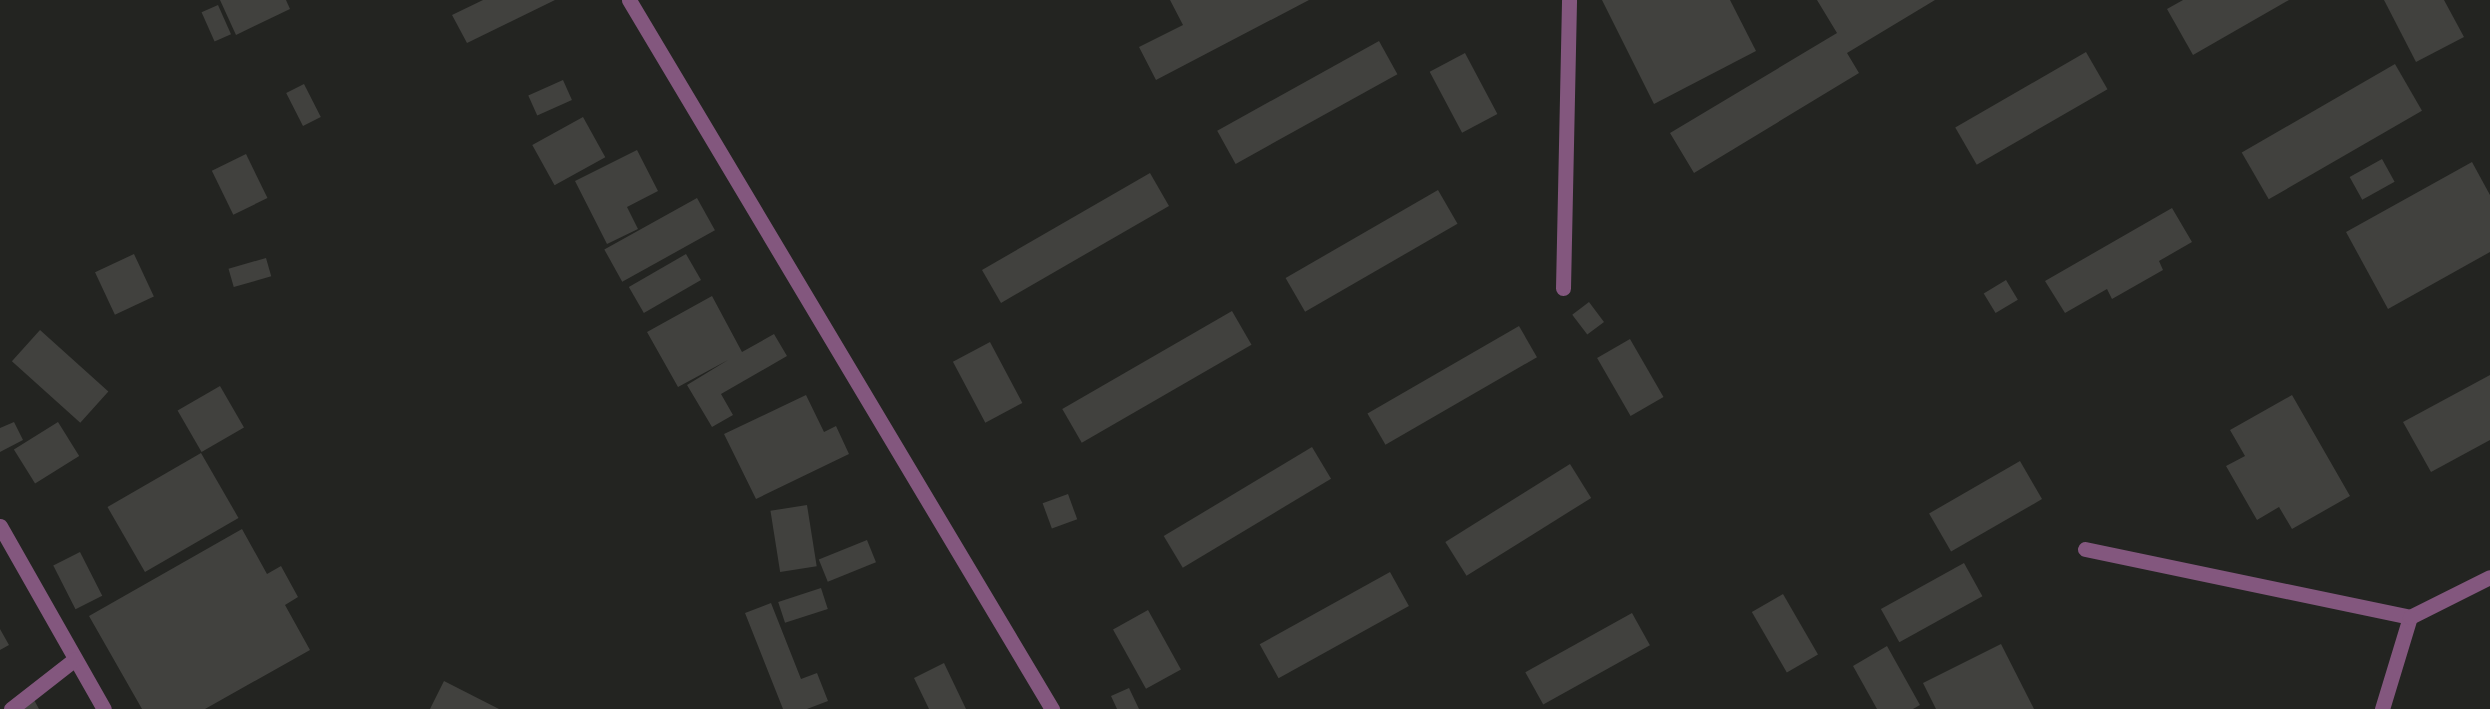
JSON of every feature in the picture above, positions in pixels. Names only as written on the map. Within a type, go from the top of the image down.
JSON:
[{"type":"street","points":[[629,0],[1052,709]]},
{"type":"street","points":[[1563,288],[1569,0]]},
{"type":"street","points":[[0,526],[104,709]]},
{"type":"street","points":[[2085,549],[2410,617],[2490,577]]},
{"type":"street","points":[[2382,709],[2410,617]]},
{"type":"street","points":[[11,709],[75,659]]},
{"type":"building","points":[[220,0],[286,0],[290,9],[236,35]]},
{"type":"building","points":[[483,0],[555,0],[467,43],[452,15]]},
{"type":"building","points":[[1170,0],[1309,0],[1156,80],[1139,47],[1183,25]]},
{"type":"building","points":[[1602,0],[1730,0],[1756,51],[1654,104]]},
{"type":"building","points":[[1817,0],[1935,0],[1847,53],[1859,73],[1694,173],[1670,133],[1837,33]]},
{"type":"building","points":[[2183,0],[2289,0],[2193,55],[2167,9]]},
{"type":"building","points":[[2384,0],[2444,0],[2464,37],[2416,62]]},
{"type":"building","points":[[218,5],[231,34],[215,42],[202,12]]},
{"type":"building","points":[[1379,41],[1397,74],[1236,164],[1217,131]]},
{"type":"building","points":[[2086,52],[2108,89],[1977,165],[1955,128]]},
{"type":"building","points":[[1465,53],[1497,114],[1462,133],[1430,72]]},
{"type":"building","points":[[2395,64],[2422,111],[2269,199],[2242,152]]},
{"type":"building","points":[[563,80],[572,100],[537,116],[528,95]]},
{"type":"building","points":[[304,84],[321,117],[303,126],[286,93]]},
{"type":"building","points":[[583,117],[605,157],[555,185],[532,145]]},
{"type":"building","points":[[637,150],[658,191],[627,207],[638,229],[607,244],[575,181]]},
{"type":"building","points":[[246,154],[267,198],[233,215],[212,171]]},
{"type":"building","points":[[2382,159],[2395,182],[2362,200],[2350,177]]},
{"type":"building","points":[[2472,162],[2490,195],[2490,252],[2388,309],[2346,232]]},
{"type":"building","points":[[1150,173],[1169,206],[1001,303],[982,270]]},
{"type":"building","points":[[1438,190],[1458,224],[1305,312],[1286,278]]},
{"type":"building","points":[[697,198],[715,230],[622,282],[604,249]]},
{"type":"building","points":[[2172,208],[2192,242],[2159,261],[2163,270],[2112,299],[2107,289],[2065,313],[2045,281]]},
{"type":"building","points":[[134,254],[154,297],[115,315],[95,272]]},
{"type":"building","points":[[686,254],[701,280],[644,313],[629,287]]},
{"type":"building","points":[[266,258],[271,276],[234,287],[229,269]]},
{"type":"building","points":[[2006,280],[2018,300],[1996,313],[1984,293]]},
{"type":"building","points":[[712,296],[742,352],[774,334],[787,356],[721,394],[733,415],[712,427],[687,385],[728,360],[678,387],[647,332]]},
{"type":"building","points":[[1589,302],[1604,322],[1587,335],[1572,315]]},
{"type":"building","points":[[1232,311],[1252,345],[1082,443],[1062,409]]},
{"type":"building","points":[[1519,326],[1537,357],[1385,445],[1367,414]]},
{"type":"building","points":[[40,330],[108,392],[80,423],[12,361]]},
{"type":"building","points":[[1630,339],[1664,397],[1631,416],[1597,358]]},
{"type":"building","points":[[990,342],[1022,403],[985,423],[953,362]]},
{"type":"building","points":[[2490,375],[2490,440],[2431,472],[2403,422]]},
{"type":"building","points":[[220,386],[244,428],[202,452],[178,410]]},
{"type":"building","points":[[806,395],[824,432],[836,426],[849,454],[756,499],[724,434]]},
{"type":"building","points":[[2292,395],[2350,496],[2292,529],[2279,507],[2257,520],[2226,466],[2245,456],[2230,430]]},
{"type":"building","points":[[14,422],[23,440],[0,452],[0,428]]},
{"type":"building","points":[[58,422],[79,456],[35,483],[14,450]]},
{"type":"building","points":[[1312,447],[1331,479],[1183,568],[1164,536]]},
{"type":"building","points":[[201,453],[239,518],[145,572],[107,507]]},
{"type":"building","points":[[2020,461],[2042,499],[1951,552],[1929,514]]},
{"type":"building","points":[[1570,464],[1591,498],[1467,576],[1445,542]]},
{"type":"building","points":[[1068,494],[1077,519],[1052,529],[1043,503]]},
{"type":"building","points":[[807,505],[817,566],[780,572],[770,511]]},
{"type":"building","points":[[242,529],[267,574],[281,566],[298,597],[285,605],[310,650],[205,709],[142,709],[89,616]]},
{"type":"building","points":[[867,540],[876,562],[828,582],[819,559]]},
{"type":"building","points":[[80,552],[102,596],[76,609],[53,566]]},
{"type":"building","points":[[1964,563],[1982,596],[1899,642],[1881,609]]},
{"type":"building","points":[[1390,572],[1409,606],[1279,678],[1260,644]]},
{"type":"building","points":[[821,588],[828,609],[785,623],[778,602]]},
{"type":"building","points":[[1783,594],[1818,655],[1787,673],[1752,612]]},
{"type":"building","points":[[771,603],[801,679],[817,673],[828,701],[807,709],[783,709],[745,613]]},
{"type":"building","points":[[1148,610],[1181,669],[1146,689],[1113,629]]},
{"type":"building","points":[[1632,613],[1650,645],[1543,705],[1525,672]]},
{"type":"building","points":[[0,629],[9,645],[0,650]]},
{"type":"building","points":[[2001,644],[2034,709],[1936,709],[1923,683]]},
{"type":"building","points":[[1887,646],[1920,705],[1913,709],[1877,709],[1853,666]]},
{"type":"building","points":[[944,663],[966,709],[929,709],[914,678]]},
{"type":"building","points":[[444,681],[499,709],[430,709]]},
{"type":"building","points":[[1129,688],[1139,709],[1117,709],[1111,696]]},
{"type":"building","points":[[33,698],[39,709],[14,709]]}]
